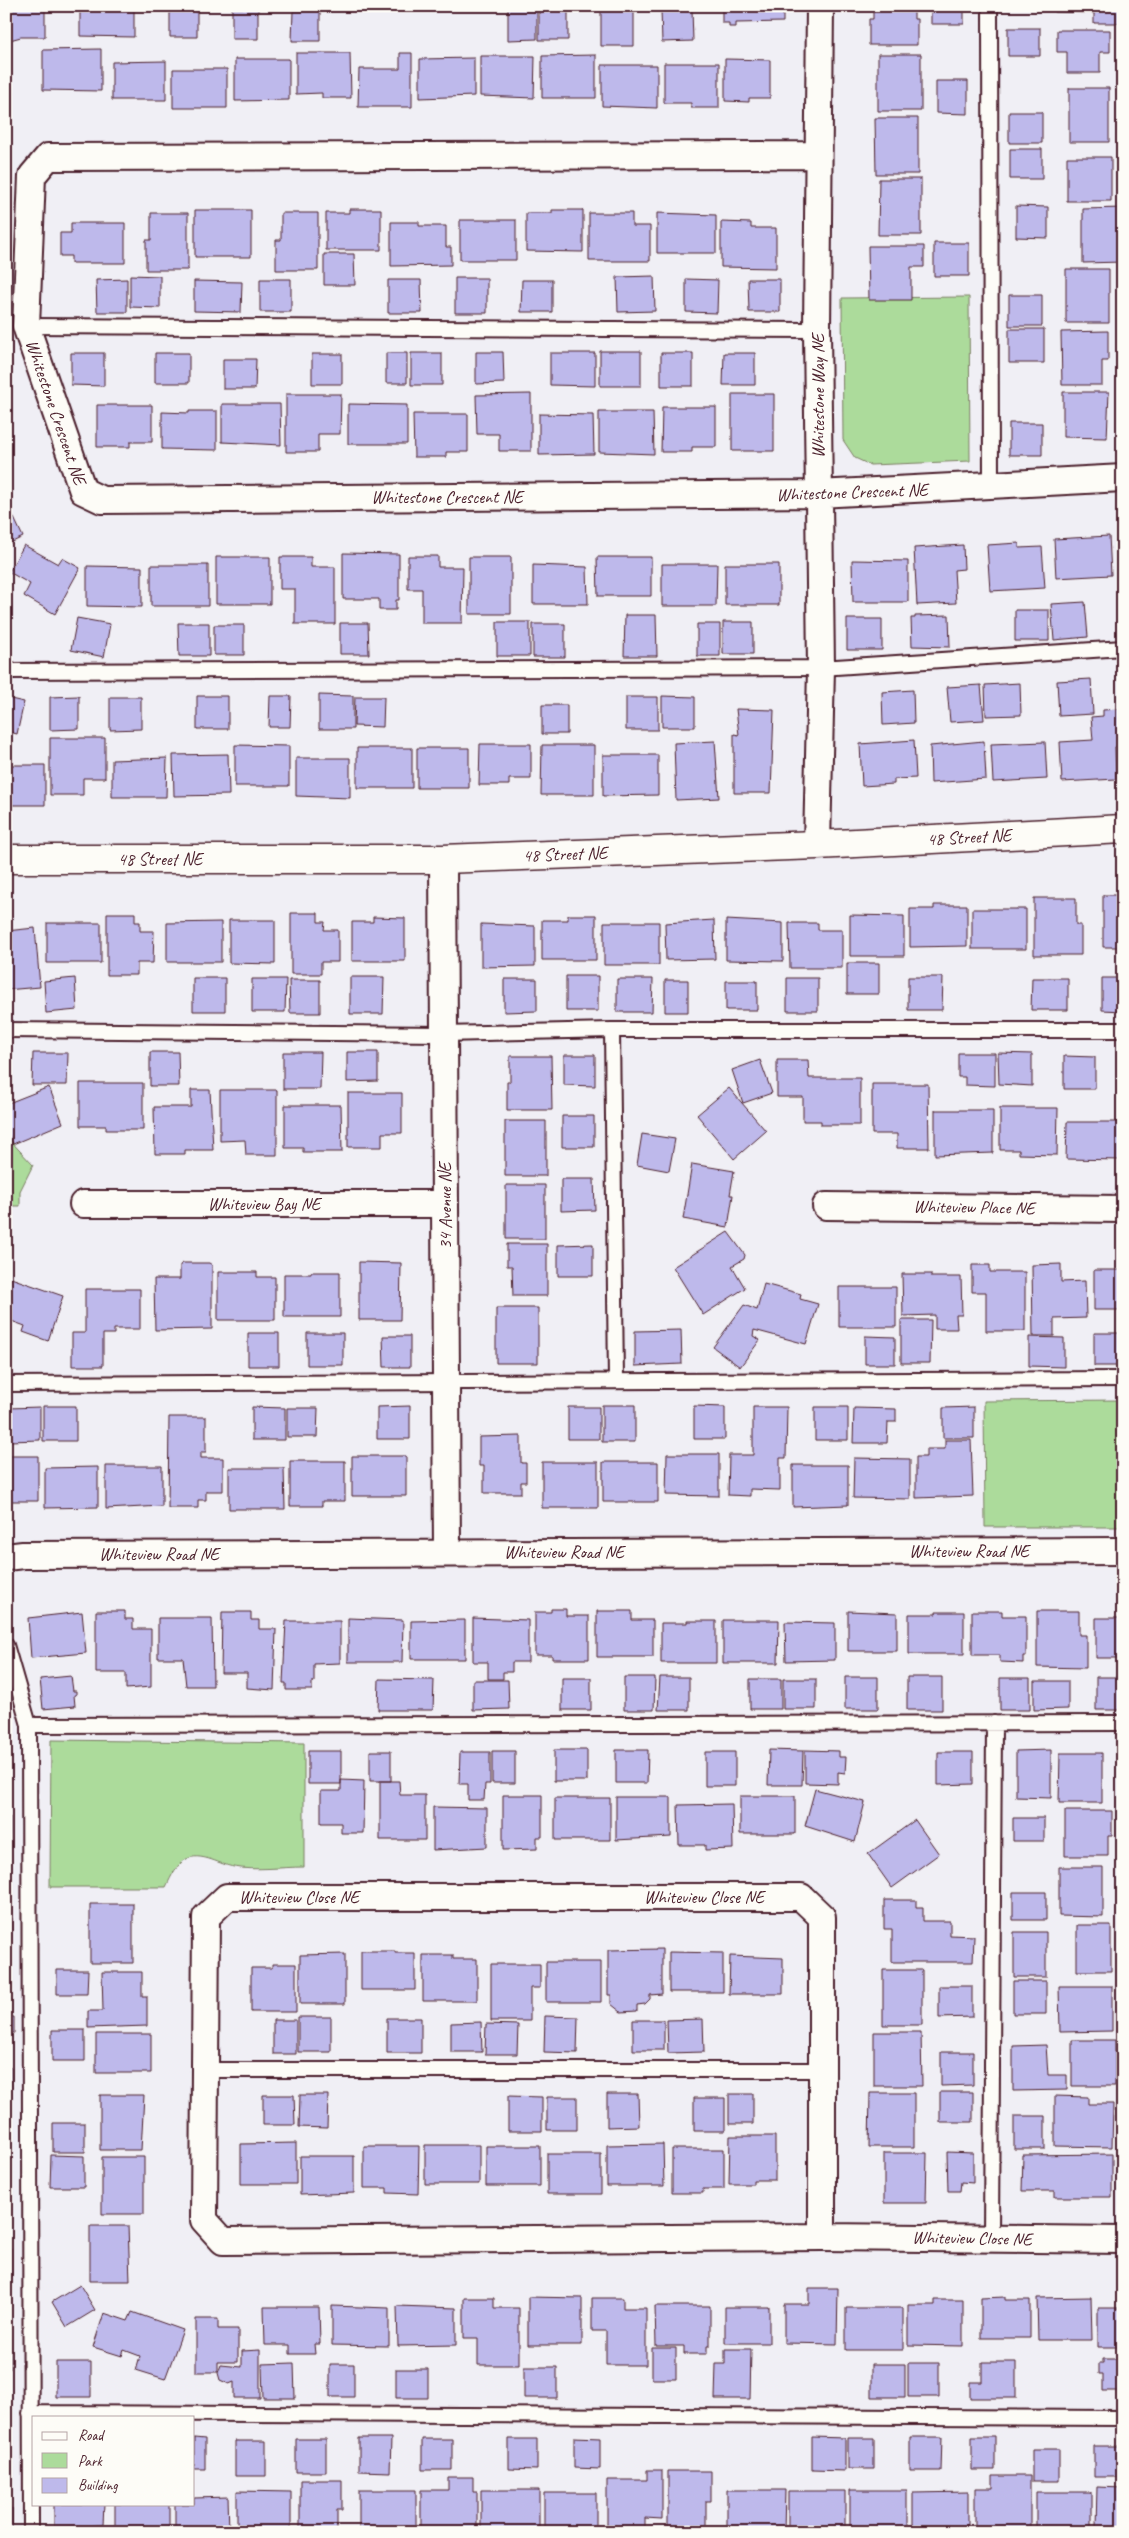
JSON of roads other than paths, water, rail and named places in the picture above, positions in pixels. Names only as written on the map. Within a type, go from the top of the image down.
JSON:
[{"type":"street","name":"Whitestone Way NE","points":[[817,845],[821,668],[817,330],[820,6]]},
{"type":"street","name":"Whitestone Crescent NE","points":[[818,155],[48,157],[32,176],[26,326],[83,491],[102,500],[818,494],[1123,478]]},
{"type":"street","name":"48 Street NE","points":[[6,859],[443,859],[817,845],[1123,829]]},
{"type":"street","name":"34 Avenue NE","points":[[443,859],[446,1553]]},
{"type":"street","name":"Whiteview Bay NE","points":[[83,1204],[445,1204]]},
{"type":"street","name":"Whiteview Place NE","points":[[826,1206],[1123,1209]]},
{"type":"street","name":"Whiteview Road NE","points":[[6,1558],[23,1555],[1123,1551]]},
{"type":"street","name":"Whiteview Close NE","points":[[822,2237],[822,1917],[801,1897],[226,1897],[206,1917],[204,2220],[223,2241],[822,2237],[1123,2240]]},
{"type":"lane","points":[[990,6],[991,486]]},
{"type":"lane","points":[[26,326],[817,330]]},
{"type":"lane","points":[[6,672],[821,668],[1123,648]]},
{"type":"lane","points":[[6,1030],[444,1034],[612,1030],[1123,1030]]},
{"type":"lane","points":[[612,1030],[616,1381]]},
{"type":"lane","points":[[6,1384],[1123,1379]]},
{"type":"lane","points":[[6,1645],[29,1724],[31,2532]]},
{"type":"lane","points":[[991,2238],[994,1722]]},
{"type":"lane","points":[[29,1724],[1123,1723]]},
{"type":"lane","points":[[205,2070],[823,2070]]},
{"type":"lane","points":[[30,2413],[1123,2418]]}]
